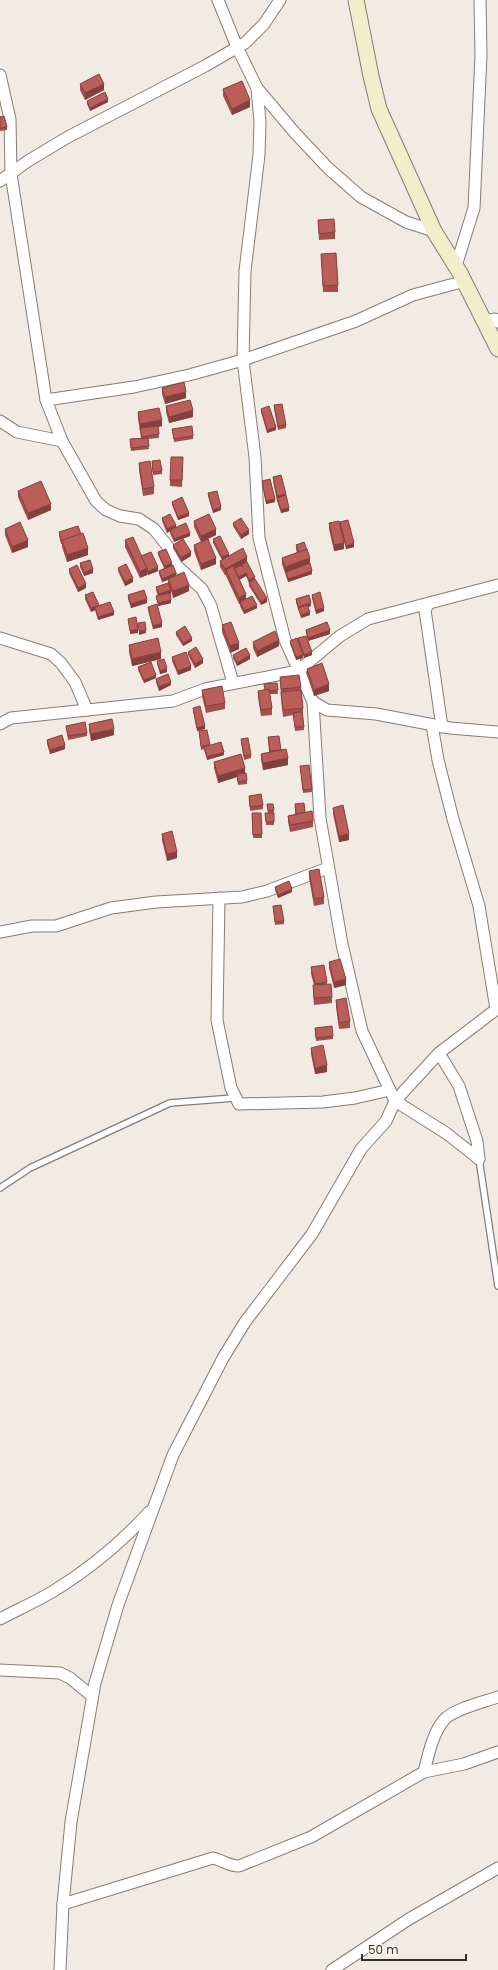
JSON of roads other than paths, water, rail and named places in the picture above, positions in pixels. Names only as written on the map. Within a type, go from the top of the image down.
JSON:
[{"type":"street","points":[[218,0],[237,47],[257,88],[328,168],[361,197],[406,222],[434,231]]},
{"type":"street","points":[[0,181],[28,161],[74,133],[205,66],[244,43],[264,24],[280,0]]},
{"type":"street","points":[[356,0],[379,109],[434,231],[491,321],[498,349]]},
{"type":"street","points":[[456,266],[474,208],[482,56],[480,0]]},
{"type":"street","points":[[0,75],[10,119],[11,174],[46,400],[62,441],[96,501],[106,510],[120,516],[139,519],[154,529],[169,548],[177,566],[202,589],[211,606],[233,684]]},
{"type":"street","points":[[257,88],[260,122],[259,155],[245,271],[243,360],[255,457],[259,538],[284,640],[313,702],[320,818],[342,944],[362,1031],[395,1101],[446,1133],[479,1159]]},
{"type":"street","points":[[46,400],[140,385],[189,375],[243,360],[356,321],[413,294],[465,281]]},
{"type":"street","points":[[0,421],[17,432],[62,441]]},
{"type":"street","points":[[0,724],[11,718],[173,701],[205,689],[298,671],[340,636],[368,620],[498,585]]},
{"type":"street","points":[[60,1970],[63,1904],[71,1822],[92,1696],[118,1605],[174,1455],[223,1358],[245,1322],[312,1234],[361,1149],[386,1121],[395,1101],[438,1053],[497,1009],[479,906],[453,819],[438,760],[437,726],[425,610],[429,603]]},
{"type":"street","points":[[0,638],[51,654],[62,663],[75,682],[87,710]]},
{"type":"street","points":[[313,702],[327,710],[376,714],[437,726],[498,732]]},
{"type":"street","points":[[0,932],[32,926],[56,926],[111,908],[156,902],[242,897],[267,891],[328,868]]},
{"type":"street","points":[[219,898],[217,1020],[234,1098],[239,1104],[323,1102],[355,1098],[390,1090]]},
{"type":"street","points":[[438,1053],[459,1086],[477,1141],[479,1159]]},
{"type":"street","points":[[0,1619],[52,1592],[127,1536],[154,1507]]},
{"type":"street","points":[[0,1670],[60,1673],[70,1678],[92,1696]]},
{"type":"street","points":[[424,1772],[430,1746],[444,1719],[458,1711],[498,1697]]},
{"type":"street","points":[[63,1904],[213,1858],[232,1866],[239,1866],[311,1837],[424,1772],[464,1764],[498,1752]]},
{"type":"street","points":[[332,1970],[409,1919],[498,1868]]},
{"type":"lane","points":[[0,1188],[30,1168],[170,1103],[234,1098]]},
{"type":"lane","points":[[479,1159],[498,1286]]}]
